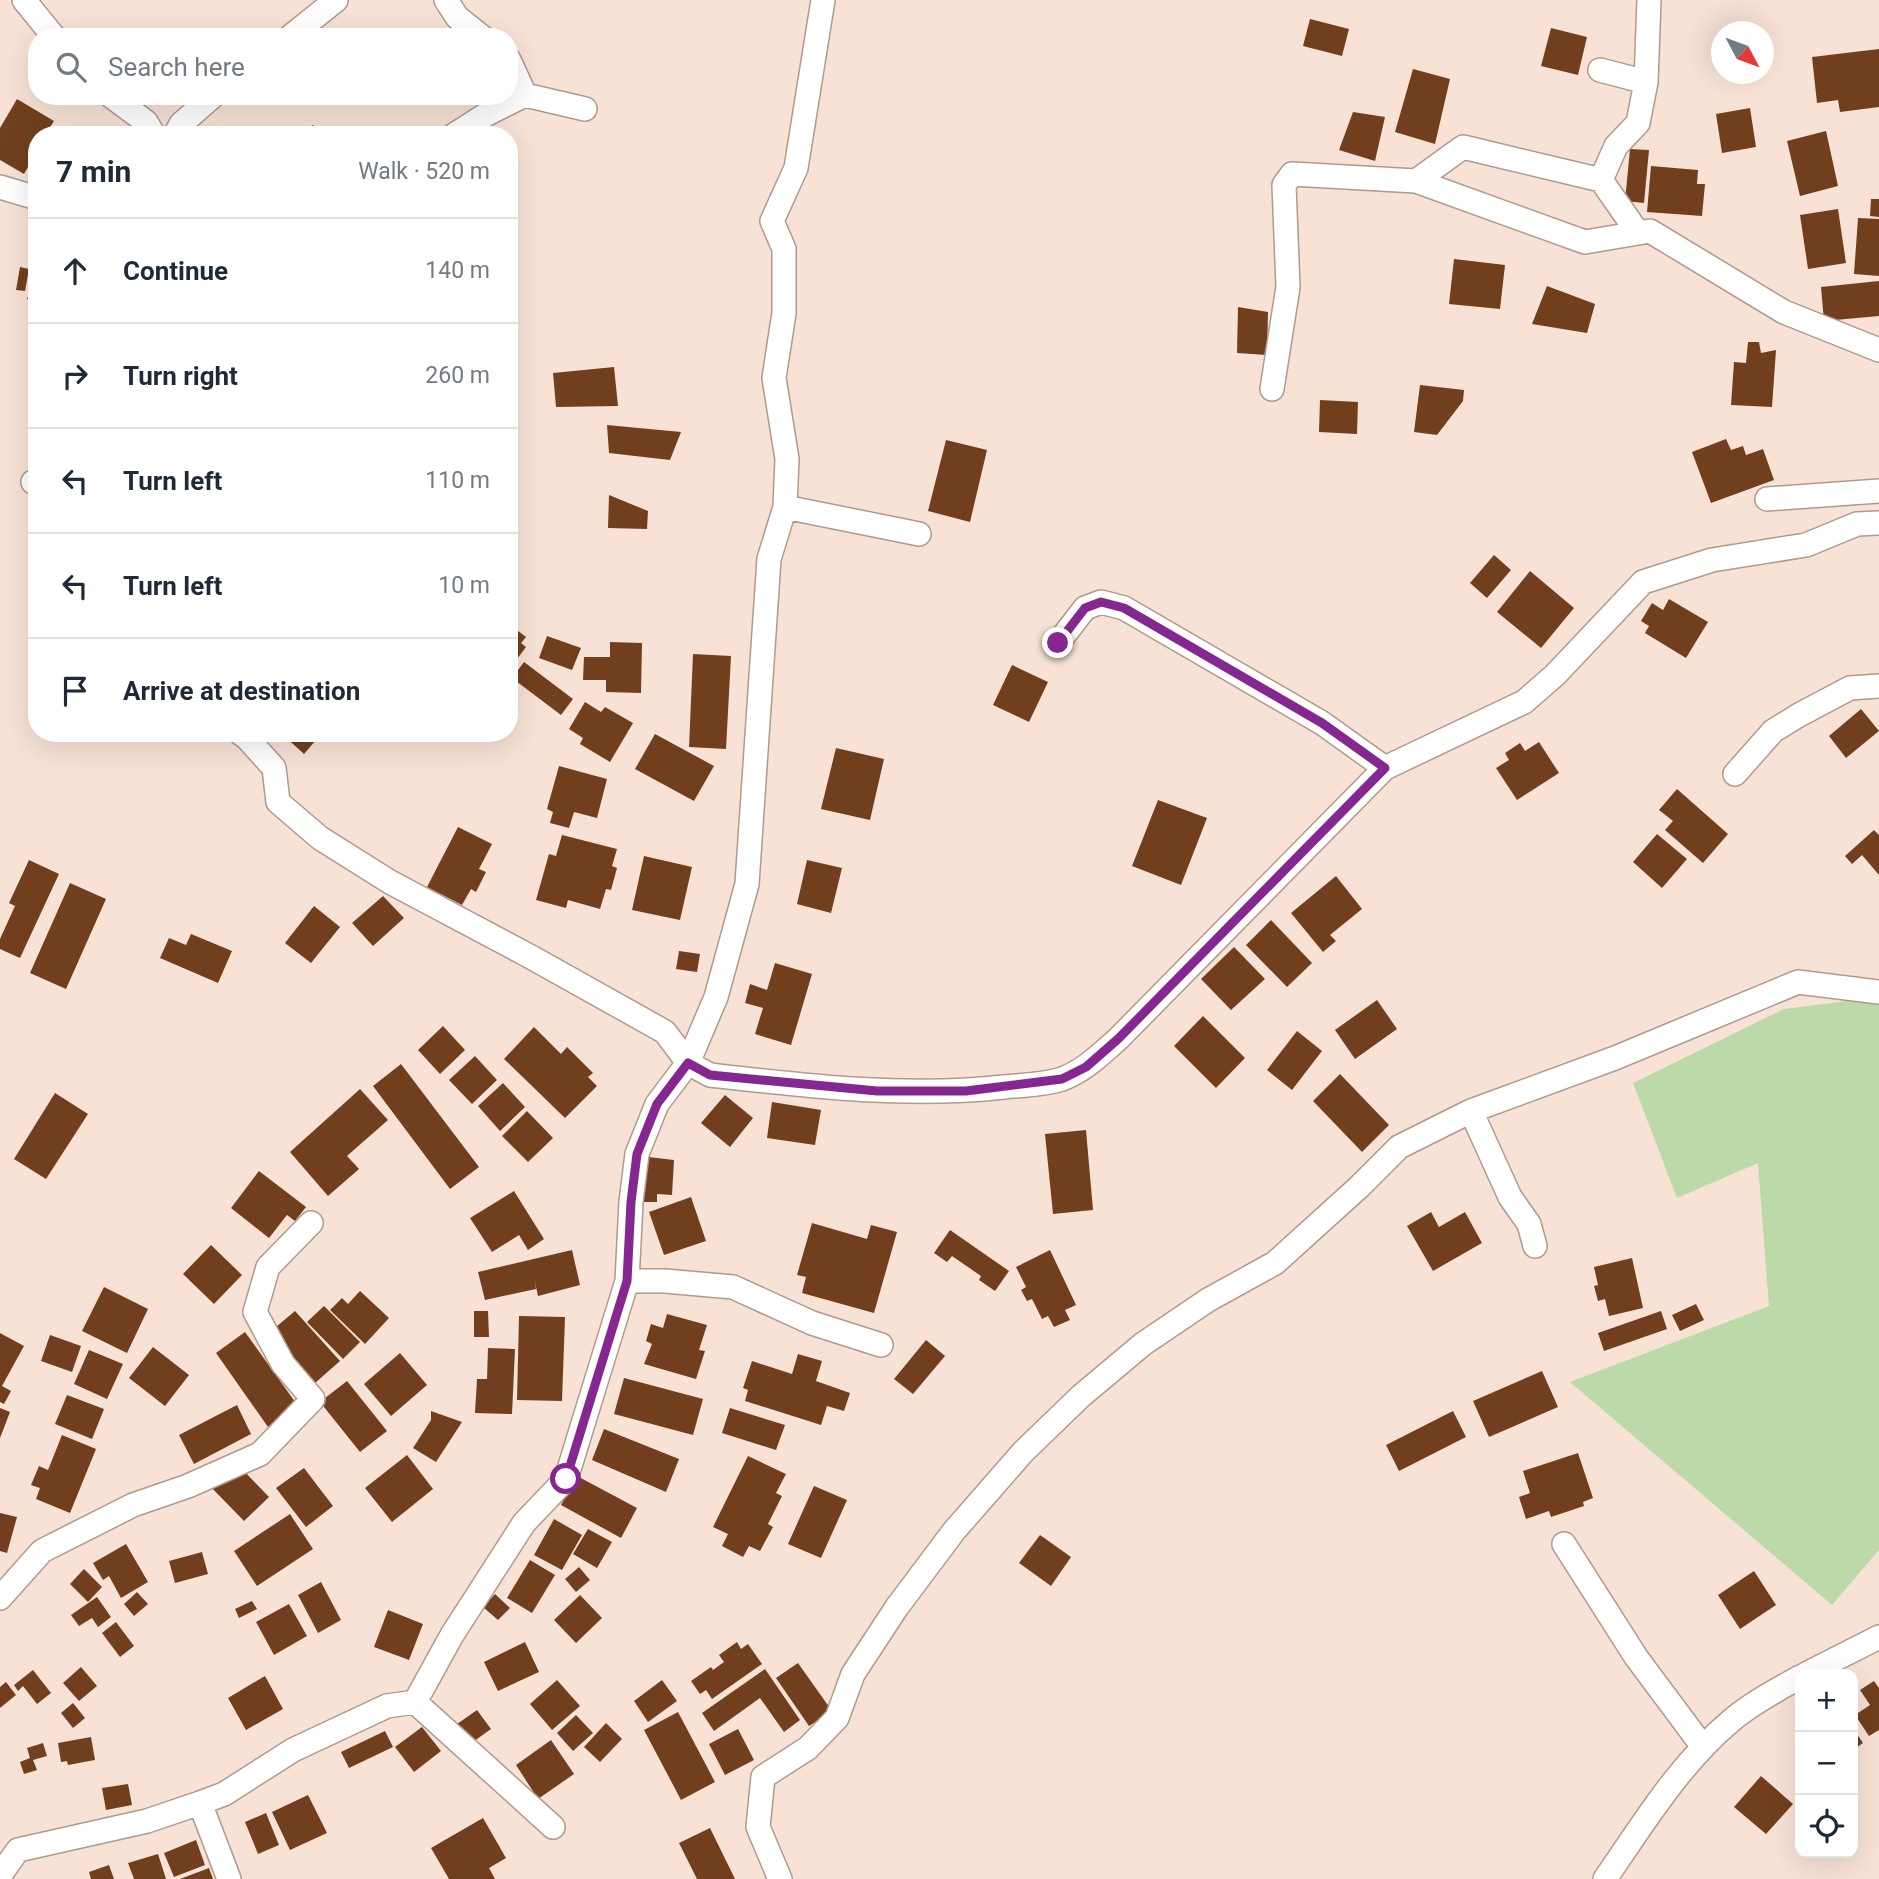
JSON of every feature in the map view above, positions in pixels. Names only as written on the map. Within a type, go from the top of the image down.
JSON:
[{"type":"street","points":[[24,0],[47,28]]},
{"type":"street","points":[[301,28],[336,0]]},
{"type":"street","points":[[446,0],[457,17],[471,28]]},
{"type":"street","points":[[415,1702],[452,1635],[524,1522],[566,1479],[627,1281],[631,1202],[637,1154],[657,1104],[688,1063],[716,997],[747,884],[769,559],[785,507],[787,459],[774,378],[784,313],[784,249],[772,221],[796,168],[823,0]]},
{"type":"street","points":[[1601,180],[1616,146],[1638,123],[1646,82],[1649,0]]},
{"type":"street","points":[[1600,70],[1646,82]]},
{"type":"street","points":[[518,80],[525,95]]},
{"type":"street","points":[[518,98],[525,95],[585,109]]},
{"type":"street","points":[[123,105],[148,126]]},
{"type":"street","points":[[180,126],[203,105]]},
{"type":"street","points":[[468,126],[505,105]]},
{"type":"street","points":[[1416,181],[1463,147],[1601,180],[1638,233]]},
{"type":"street","points":[[1272,389],[1288,287],[1284,185],[1293,174],[1416,181],[1586,242],[1650,231],[1784,312],[1879,350]]},
{"type":"street","points":[[0,187],[28,195]]},
{"type":"street","points":[[1766,499],[1879,491]]},
{"type":"street","points":[[785,507],[919,534]]},
{"type":"street","points":[[251,742],[274,768],[278,802],[320,838],[390,883],[531,957],[665,1032],[688,1063],[710,1075],[877,1091],[966,1091],[1062,1079],[1086,1067],[1118,1039],[1385,768],[1524,702],[1555,675],[1643,582],[1712,560],[1806,545],[1857,524],[1879,523]]},
{"type":"street","points":[[1058,643],[1085,608],[1101,602],[1124,608],[1322,723],[1385,768]]},
{"type":"street","points":[[1735,774],[1773,731],[1850,688],[1879,686]]},
{"type":"street","points":[[780,1879],[758,1827],[764,1777],[808,1748],[837,1718],[853,1674],[897,1607],[954,1531],[1023,1452],[1081,1396],[1143,1344],[1208,1300],[1275,1263],[1359,1187],[1398,1147],[1471,1111],[1615,1058],[1798,982],[1879,992]]},
{"type":"street","points":[[1471,1111],[1510,1197],[1529,1223],[1535,1246]]},
{"type":"street","points":[[0,1598],[42,1551],[133,1505],[188,1486],[260,1454],[313,1399],[283,1364],[255,1312],[268,1267],[311,1223]]},
{"type":"street","points":[[627,1281],[733,1287],[811,1324],[881,1345]]},
{"type":"street","points":[[1564,1544],[1636,1657],[1703,1747]]},
{"type":"street","points":[[1816,1669],[1879,1637]]},
{"type":"street","points":[[1605,1879],[1660,1799],[1703,1747],[1733,1719],[1795,1680]]},
{"type":"street","points":[[0,1875],[18,1850],[146,1821],[200,1803],[224,1794],[293,1749],[387,1706],[415,1702]]},
{"type":"street","points":[[415,1702],[553,1827]]},
{"type":"street","points":[[200,1803],[229,1879]]},
{"type":"green space","points":[[1879,997],[1879,1550],[1832,1605],[1570,1382],[1769,1306],[1758,1163],[1677,1198],[1633,1083],[1784,1009]]},
{"type":"building","points":[[1310,19],[1349,29],[1342,56],[1303,46]]},
{"type":"building","points":[[1551,28],[1587,37],[1578,75],[1541,66]]},
{"type":"building","points":[[1879,49],[1879,107],[1840,112],[1838,100],[1817,103],[1812,57]]},
{"type":"building","points":[[1413,69],[1450,79],[1435,144],[1395,132]]},
{"type":"building","points":[[17,99],[54,121],[51,126],[28,126],[28,167],[24,174],[0,160],[0,128]]},
{"type":"building","points":[[1750,108],[1756,147],[1722,153],[1716,114]]},
{"type":"building","points":[[1353,112],[1385,117],[1375,161],[1339,150]]},
{"type":"building","points":[[1826,131],[1838,186],[1800,196],[1787,141]]},
{"type":"building","points":[[1630,149],[1649,150],[1644,203],[1625,201]]},
{"type":"building","points":[[1651,166],[1698,170],[1697,184],[1705,184],[1702,216],[1647,212]]},
{"type":"building","points":[[1871,199],[1879,199],[1879,217],[1870,216]]},
{"type":"building","points":[[1838,209],[1846,263],[1808,269],[1800,215]]},
{"type":"building","points":[[1858,218],[1879,219],[1879,276],[1854,274]]},
{"type":"building","points":[[1454,259],[1505,265],[1500,309],[1449,304]]},
{"type":"building","points":[[20,267],[28,269],[25,291],[16,290]]},
{"type":"building","points":[[1879,281],[1879,316],[1824,321],[1821,287]]},
{"type":"building","points":[[1547,286],[1595,304],[1587,333],[1532,324]]},
{"type":"building","points":[[1238,307],[1268,312],[1267,355],[1237,353]]},
{"type":"building","points":[[1748,342],[1759,342],[1761,353],[1776,350],[1772,407],[1731,405],[1734,362],[1746,363]]},
{"type":"building","points":[[614,367],[618,406],[556,407],[553,373]]},
{"type":"building","points":[[1420,385],[1464,390],[1463,401],[1437,435],[1414,432]]},
{"type":"building","points":[[1320,400],[1358,402],[1357,434],[1319,432]]},
{"type":"building","points":[[607,425],[681,432],[670,460],[609,453]]},
{"type":"building","points":[[1726,439],[1731,450],[1743,446],[1746,455],[1763,449],[1774,480],[1711,503],[1692,452]]},
{"type":"building","points":[[946,440],[987,450],[970,522],[928,511]]},
{"type":"building","points":[[609,495],[648,511],[647,529],[608,528]]},
{"type":"building","points":[[1494,555],[1511,570],[1487,598],[1470,583]]},
{"type":"building","points":[[1530,571],[1574,608],[1541,648],[1497,612]]},
{"type":"building","points":[[1669,599],[1708,622],[1686,658],[1645,633],[1649,626],[1641,621],[1652,603],[1663,610]]},
{"type":"building","points":[[518,631],[526,637],[521,643],[526,647],[518,658]]},
{"type":"building","points":[[547,636],[581,648],[572,670],[539,658]]},
{"type":"building","points":[[610,642],[642,643],[641,693],[606,692],[606,680],[583,680],[584,657],[610,657]]},
{"type":"building","points":[[693,654],[731,656],[726,749],[689,747]]},
{"type":"building","points":[[524,662],[573,699],[561,715],[518,683],[518,670]]},
{"type":"building","points":[[1012,665],[1048,682],[1029,722],[993,705]]},
{"type":"building","points":[[585,702],[601,712],[605,707],[633,723],[610,762],[580,744],[583,738],[569,729]]},
{"type":"building","points":[[1861,709],[1879,731],[1846,758],[1829,736]]},
{"type":"building","points":[[655,734],[714,766],[694,801],[635,769]]},
{"type":"building","points":[[291,742],[314,742],[304,754]]},
{"type":"building","points":[[1539,742],[1559,773],[1517,800],[1496,768],[1509,760],[1505,753],[1520,743],[1525,751]]},
{"type":"building","points":[[836,748],[884,759],[870,820],[821,809]]},
{"type":"building","points":[[559,766],[607,779],[597,818],[574,812],[569,828],[550,823],[553,812],[547,809]]},
{"type":"building","points":[[1677,789],[1728,834],[1703,863],[1665,830],[1673,821],[1659,810]]},
{"type":"building","points":[[1158,800],[1207,818],[1181,885],[1132,866]]},
{"type":"building","points":[[458,827],[492,844],[479,869],[486,872],[476,892],[471,889],[462,905],[427,887]]},
{"type":"building","points":[[1874,830],[1879,835],[1879,875],[1862,855],[1852,864],[1845,856]]},
{"type":"building","points":[[1657,834],[1687,859],[1662,888],[1633,862]]},
{"type":"building","points":[[562,835],[617,849],[612,866],[617,868],[611,890],[606,889],[600,909],[568,900],[566,908],[536,900],[549,854],[556,856]]},
{"type":"building","points":[[644,856],[692,867],[680,920],[632,910]]},
{"type":"building","points":[[29,860],[59,874],[20,958],[0,949],[0,939],[15,906],[9,903]]},
{"type":"building","points":[[807,860],[842,868],[831,913],[797,904]]},
{"type":"building","points":[[1336,876],[1362,909],[1330,935],[1336,941],[1323,952],[1291,913]]},
{"type":"building","points":[[70,883],[106,899],[66,989],[30,973]]},
{"type":"building","points":[[383,896],[404,918],[373,946],[352,923]]},
{"type":"building","points":[[314,906],[340,927],[311,963],[285,943]]},
{"type":"building","points":[[1271,920],[1312,963],[1287,987],[1246,945]]},
{"type":"building","points":[[191,934],[232,951],[218,983],[160,958],[169,938],[186,945]]},
{"type":"building","points":[[1234,947],[1265,979],[1231,1010],[1201,979]]},
{"type":"building","points":[[679,951],[700,954],[697,972],[676,969]]},
{"type":"building","points":[[775,963],[812,974],[791,1045],[755,1034],[763,1008],[745,1003],[750,984],[767,990]]},
{"type":"building","points":[[1377,1000],[1397,1029],[1355,1059],[1335,1030]]},
{"type":"building","points":[[1203,1016],[1245,1058],[1216,1088],[1174,1046]]},
{"type":"building","points":[[443,1026],[465,1050],[440,1074],[418,1050]]},
{"type":"building","points":[[534,1027],[561,1054],[567,1047],[593,1073],[588,1077],[597,1086],[565,1118],[504,1059]]},
{"type":"building","points":[[1297,1031],[1322,1051],[1292,1090],[1267,1070]]},
{"type":"building","points":[[475,1056],[497,1080],[472,1104],[449,1080]]},
{"type":"building","points":[[401,1064],[479,1167],[450,1189],[373,1086]]},
{"type":"building","points":[[1340,1074],[1389,1125],[1362,1152],[1313,1101]]},
{"type":"building","points":[[503,1083],[525,1107],[500,1131],[478,1106]]},
{"type":"building","points":[[360,1089],[388,1120],[347,1156],[359,1169],[328,1196],[290,1152]]},
{"type":"building","points":[[55,1093],[88,1114],[46,1179],[14,1159]]},
{"type":"building","points":[[725,1095],[753,1118],[730,1147],[701,1123]]},
{"type":"building","points":[[772,1102],[821,1110],[815,1145],[767,1138]]},
{"type":"building","points":[[527,1111],[553,1138],[528,1162],[502,1136]]},
{"type":"building","points":[[1086,1130],[1093,1210],[1053,1214],[1045,1134]]},
{"type":"building","points":[[640,1156],[674,1160],[672,1195],[657,1194],[657,1202],[638,1202]]},
{"type":"building","points":[[259,1171],[306,1207],[295,1221],[287,1215],[269,1238],[231,1208]]},
{"type":"building","points":[[514,1191],[544,1239],[528,1250],[519,1235],[492,1252],[470,1218]]},
{"type":"building","points":[[691,1197],[706,1241],[664,1255],[649,1212]]},
{"type":"building","points":[[1431,1212],[1439,1227],[1465,1212],[1482,1243],[1433,1271],[1407,1226]]},
{"type":"building","points":[[812,1223],[867,1239],[871,1225],[897,1232],[874,1313],[802,1293],[806,1277],[797,1275]]},
{"type":"building","points":[[950,1230],[1009,1271],[995,1291],[979,1280],[981,1276],[952,1256],[947,1262],[934,1253]]},
{"type":"building","points":[[211,1245],[242,1275],[214,1304],[183,1274]]},
{"type":"building","points":[[572,1250],[580,1285],[538,1296],[535,1282],[536,1289],[485,1300],[478,1272]]},
{"type":"building","points":[[1050,1250],[1076,1305],[1065,1310],[1070,1320],[1054,1327],[1048,1316],[1042,1319],[1032,1299],[1027,1301],[1021,1290],[1026,1287],[1016,1267]]},
{"type":"building","points":[[1632,1258],[1643,1308],[1609,1316],[1605,1299],[1598,1301],[1594,1286],[1598,1285],[1594,1267]]},
{"type":"building","points":[[104,1287],[148,1309],[127,1353],[82,1331]]},
{"type":"building","points":[[360,1291],[389,1318],[365,1344],[330,1310],[342,1298],[348,1304]]},
{"type":"building","points":[[1696,1304],[1704,1320],[1680,1331],[1672,1315]]},
{"type":"building","points":[[324,1306],[360,1342],[343,1359],[307,1322]]},
{"type":"building","points":[[295,1311],[340,1361],[315,1383],[270,1332]]},
{"type":"building","points":[[474,1311],[488,1311],[489,1337],[474,1337]]},
{"type":"building","points":[[1661,1311],[1667,1329],[1604,1351],[1598,1333]]},
{"type":"building","points":[[667,1314],[707,1325],[699,1350],[705,1351],[696,1379],[644,1364],[652,1344],[646,1341],[651,1324],[663,1328]]},
{"type":"building","points":[[519,1316],[565,1317],[562,1401],[517,1400]]},
{"type":"building","points":[[245,1332],[298,1406],[268,1427],[216,1353]]},
{"type":"building","points":[[0,1333],[24,1346],[2,1386],[11,1391],[4,1404],[0,1402]]},
{"type":"building","points":[[50,1335],[81,1346],[72,1372],[41,1361]]},
{"type":"building","points":[[926,1340],[945,1356],[913,1394],[894,1379]]},
{"type":"building","points":[[153,1347],[189,1375],[165,1406],[129,1378]]},
{"type":"building","points":[[488,1348],[515,1349],[512,1414],[475,1413],[477,1379],[487,1379]]},
{"type":"building","points":[[89,1350],[123,1364],[107,1399],[74,1384]]},
{"type":"building","points":[[400,1353],[427,1385],[391,1416],[364,1384]]},
{"type":"building","points":[[798,1354],[822,1361],[816,1381],[850,1393],[844,1411],[827,1406],[821,1425],[745,1401],[748,1390],[743,1388],[752,1361],[792,1374]]},
{"type":"building","points":[[1542,1371],[1558,1407],[1489,1437],[1473,1401]]},
{"type":"building","points":[[624,1378],[703,1399],[693,1435],[614,1414]]},
{"type":"building","points":[[347,1381],[387,1431],[360,1452],[320,1402]]},
{"type":"building","points":[[67,1395],[104,1409],[92,1439],[55,1424]]},
{"type":"building","points":[[237,1405],[251,1434],[194,1464],[179,1435]]},
{"type":"building","points":[[0,1408],[10,1412],[0,1438]]},
{"type":"building","points":[[730,1408],[785,1425],[776,1450],[722,1433]]},
{"type":"building","points":[[431,1411],[462,1422],[436,1462],[413,1448],[431,1420]]},
{"type":"building","points":[[1453,1411],[1466,1437],[1399,1471],[1386,1445]]},
{"type":"building","points":[[604,1429],[679,1459],[666,1492],[592,1460]]},
{"type":"building","points":[[62,1435],[96,1449],[70,1513],[36,1499],[40,1488],[31,1485],[39,1466],[48,1470]]},
{"type":"building","points":[[1578,1453],[1593,1498],[1583,1502],[1584,1506],[1551,1517],[1549,1511],[1526,1519],[1519,1497],[1530,1493],[1523,1471]]},
{"type":"building","points":[[407,1455],[433,1489],[392,1522],[365,1488]]},
{"type":"building","points":[[748,1456],[786,1474],[776,1493],[782,1496],[768,1524],[773,1527],[760,1551],[749,1546],[743,1557],[722,1546],[728,1534],[713,1527]]},
{"type":"building","points":[[241,1468],[269,1497],[244,1521],[207,1483],[217,1474],[225,1483]]},
{"type":"building","points":[[304,1468],[333,1506],[306,1527],[276,1488]]},
{"type":"building","points":[[577,1476],[637,1508],[621,1538],[561,1505]]},
{"type":"building","points":[[814,1486],[847,1500],[821,1558],[788,1544]]},
{"type":"building","points":[[0,1513],[17,1517],[7,1553],[0,1551]]},
{"type":"building","points":[[290,1514],[313,1549],[257,1586],[234,1551]]},
{"type":"building","points":[[554,1519],[582,1535],[562,1570],[534,1555]]},
{"type":"building","points":[[588,1529],[612,1542],[597,1568],[573,1554]]},
{"type":"building","points":[[1040,1535],[1071,1557],[1051,1586],[1019,1563]]},
{"type":"building","points":[[126,1544],[148,1582],[121,1598],[109,1576],[103,1580],[93,1563]]},
{"type":"building","points":[[202,1552],[208,1574],[175,1583],[169,1561]]},
{"type":"building","points":[[530,1560],[555,1575],[532,1613],[507,1598]]},
{"type":"building","points":[[579,1567],[590,1580],[576,1592],[565,1579]]},
{"type":"building","points":[[84,1569],[102,1587],[88,1602],[70,1584]]},
{"type":"building","points":[[1754,1571],[1776,1605],[1740,1629],[1718,1595]]},
{"type":"building","points":[[321,1582],[341,1620],[318,1633],[298,1595]]},
{"type":"building","points":[[137,1592],[148,1604],[134,1616],[124,1604]]},
{"type":"building","points":[[495,1594],[510,1608],[498,1620],[483,1607]]},
{"type":"building","points":[[580,1595],[602,1618],[576,1643],[554,1620]]},
{"type":"building","points":[[97,1597],[111,1617],[98,1627],[92,1618],[79,1626],[71,1615]]},
{"type":"building","points":[[252,1601],[257,1609],[239,1618],[235,1609]]},
{"type":"building","points":[[289,1604],[307,1636],[274,1655],[256,1622]]},
{"type":"building","points":[[388,1610],[423,1624],[409,1660],[374,1647]]},
{"type":"building","points":[[116,1622],[134,1646],[120,1657],[102,1633]]},
{"type":"building","points":[[525,1642],[539,1672],[498,1691],[484,1662]]},
{"type":"building","points":[[737,1642],[741,1649],[748,1644],[762,1664],[712,1699],[706,1690],[700,1694],[691,1681],[711,1667],[713,1670],[724,1662],[719,1655]]},
{"type":"building","points":[[798,1663],[832,1711],[809,1726],[776,1678]]},
{"type":"building","points":[[81,1667],[97,1686],[79,1701],[63,1683]]},
{"type":"building","points":[[765,1669],[800,1720],[784,1732],[760,1698],[714,1731],[702,1713]]},
{"type":"building","points":[[33,1670],[51,1693],[37,1704],[23,1686],[18,1691],[14,1685]]},
{"type":"building","points":[[265,1676],[283,1709],[246,1730],[228,1698]]},
{"type":"building","points":[[557,1680],[580,1706],[552,1730],[530,1704]]},
{"type":"building","points":[[662,1680],[677,1701],[648,1722],[634,1701]]},
{"type":"building","points":[[1874,1681],[1879,1688],[1879,1730],[1869,1736],[1858,1720],[1858,1713],[1870,1705],[1860,1690]]},
{"type":"building","points":[[6,1682],[16,1695],[0,1708],[0,1687]]},
{"type":"building","points":[[73,1703],[85,1718],[73,1728],[61,1713]]},
{"type":"building","points":[[477,1710],[491,1729],[470,1744],[457,1724]]},
{"type":"building","points":[[678,1712],[715,1782],[681,1800],[644,1730]]},
{"type":"building","points":[[576,1715],[593,1733],[573,1751],[557,1733]]},
{"type":"building","points":[[606,1723],[622,1739],[600,1762],[584,1747]]},
{"type":"building","points":[[422,1727],[441,1751],[414,1772],[395,1747]]},
{"type":"building","points":[[738,1729],[754,1760],[725,1775],[709,1744]]},
{"type":"building","points":[[385,1731],[393,1747],[349,1768],[341,1752]]},
{"type":"building","points":[[91,1737],[95,1760],[68,1765],[67,1761],[61,1762],[58,1743]]},
{"type":"building","points":[[551,1740],[574,1774],[538,1799],[516,1765]]},
{"type":"building","points":[[43,1743],[47,1756],[33,1760],[37,1770],[24,1774],[20,1762],[30,1758],[27,1748]]},
{"type":"building","points":[[1761,1776],[1793,1804],[1766,1834],[1734,1807]]},
{"type":"building","points":[[128,1784],[132,1805],[106,1810],[102,1788]]},
{"type":"building","points":[[308,1795],[327,1833],[290,1850],[272,1812]]},
{"type":"building","points":[[266,1813],[279,1845],[258,1854],[245,1822]]},
{"type":"building","points":[[483,1818],[506,1858],[489,1868],[495,1879],[449,1879],[431,1848]]},
{"type":"building","points":[[710,1828],[735,1879],[697,1879],[679,1843]]},
{"type":"building","points":[[196,1840],[205,1865],[174,1877],[164,1853]]},
{"type":"building","points":[[158,1854],[166,1879],[134,1879],[128,1863]]},
{"type":"building","points":[[109,1865],[114,1879],[91,1879],[89,1872]]},
{"type":"building","points":[[209,1868],[213,1879],[180,1879]]},
{"type":"route","points":[[566,1479],[627,1281],[631,1202],[637,1154],[657,1104],[688,1063],[710,1075],[877,1091],[966,1091],[1062,1079],[1086,1067],[1118,1039],[1385,768],[1322,723],[1124,608],[1101,602],[1085,608],[1058,643]]}]
